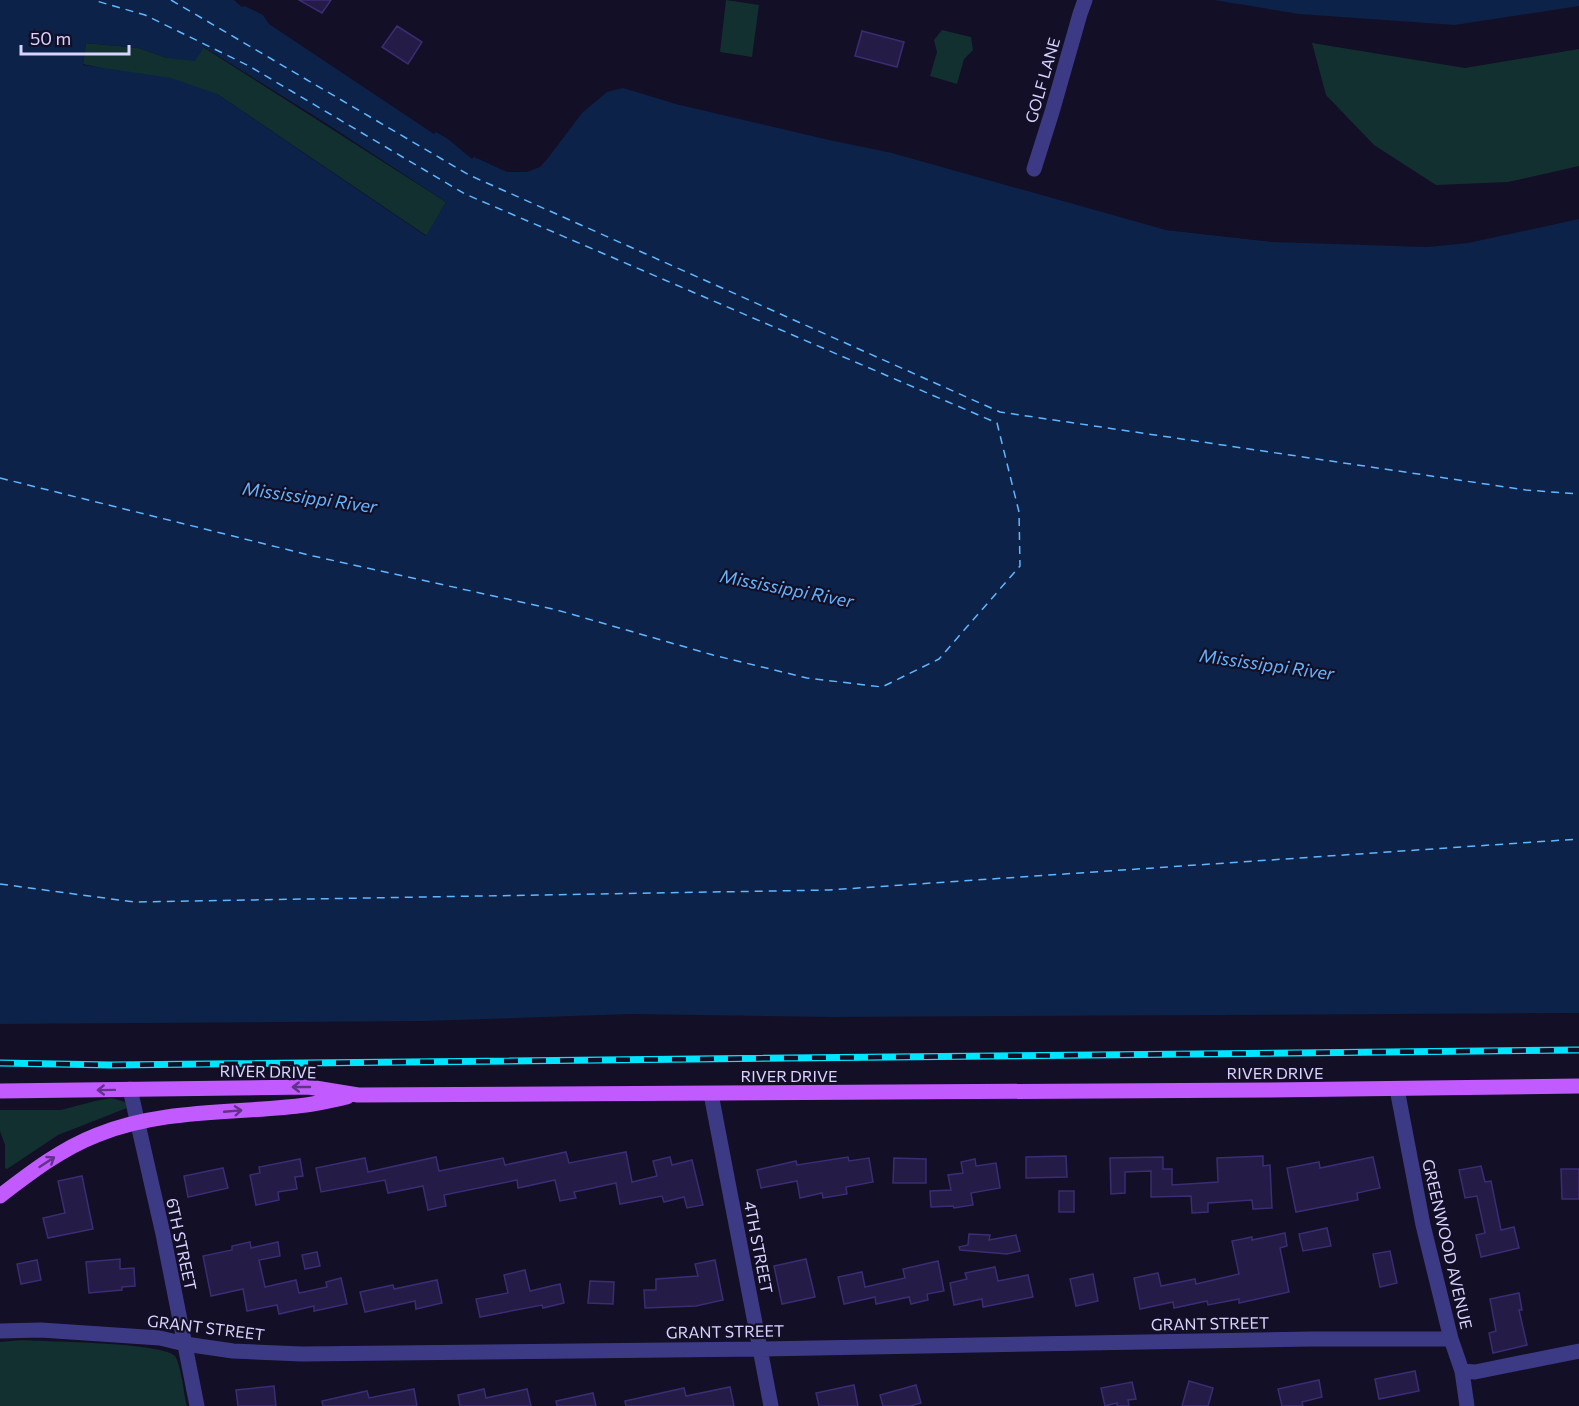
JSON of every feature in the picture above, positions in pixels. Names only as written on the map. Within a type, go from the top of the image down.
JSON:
[{"type":"main road","name":"RIVER DRIVE","points":[[0,1091],[309,1087],[358,1095],[711,1094],[1579,1086]]},
{"type":"main road","points":[[0,1196],[51,1158],[97,1135],[137,1123],[168,1117],[306,1105],[358,1095]]},
{"type":"street","name":"GOLF LANE","points":[[1034,169],[1085,0]]},
{"type":"street","name":"6TH STREET","points":[[130,1089],[185,1344],[196,1406]]},
{"type":"street","name":"GREENWOOD AVENUE","points":[[1397,1089],[1423,1225],[1451,1339],[1462,1371],[1467,1406]]},
{"type":"street","name":"4TH STREET","points":[[711,1094],[771,1406]]},
{"type":"street","name":"GRANT STREET","points":[[0,1331],[41,1330],[160,1338],[233,1351],[302,1354],[760,1349],[1286,1339],[1451,1339]]},
{"type":"street","points":[[1462,1371],[1474,1372],[1579,1351]]},
{"type":"green space","points":[[726,0],[759,5],[752,57],[720,52]]},
{"type":"green space","points":[[942,30],[971,37],[973,50],[964,59],[957,84],[930,76],[937,52],[934,40]]},
{"type":"green space","points":[[86,43],[139,48],[167,58],[203,47],[446,202],[427,236],[217,94],[83,64]]},
{"type":"green space","points":[[1312,43],[1465,68],[1579,49],[1579,166],[1508,182],[1436,185],[1374,145],[1326,95]]},
{"type":"green space","points":[[112,1098],[125,1102],[127,1108],[58,1135],[7,1169],[5,1168],[5,1145],[0,1131],[0,1110],[61,1110]]},
{"type":"green space","points":[[22,1340],[127,1345],[165,1351],[175,1356],[177,1360],[187,1406],[0,1406],[0,1342]]},
{"type":"water","name":"Mississippi River","points":[[0,0],[234,0],[242,7],[245,6],[263,15],[269,24],[434,134],[436,132],[448,139],[472,159],[476,154],[512,169],[540,161],[594,93],[624,84],[676,104],[901,150],[1167,230],[1274,242],[1466,241],[1579,217],[1579,1013],[831,1017],[632,1014],[425,1021],[0,1024]],"holes":[[[86,43],[139,48],[167,58],[195,61],[204,47],[446,202],[426,236],[217,94],[171,78],[83,65]]]},
{"type":"water","points":[[1214,0],[1579,0],[1579,6],[1455,25],[1299,14]]},
{"type":"pier","points":[[624,81],[677,101],[902,147],[1025,182],[1168,227],[1274,239],[1466,238],[1579,214],[1579,219],[1468,243],[1427,247],[1274,242],[1166,230],[892,153],[676,104],[623,88],[607,92],[582,113],[540,167],[527,172],[507,172],[474,157],[478,151],[513,165],[539,159],[592,91]]},
{"type":"building","points":[[299,0],[331,0],[322,13]]},
{"type":"building","points":[[397,26],[422,42],[408,64],[382,47]]},
{"type":"building","points":[[862,31],[904,42],[897,67],[855,56]]},
{"type":"building","points":[[566,1152],[569,1163],[626,1152],[632,1182],[657,1176],[653,1161],[670,1157],[672,1165],[692,1160],[703,1205],[687,1208],[684,1197],[664,1202],[662,1196],[620,1204],[616,1183],[574,1192],[576,1198],[560,1201],[555,1180],[518,1188],[517,1180],[444,1195],[446,1206],[428,1210],[423,1186],[388,1193],[385,1180],[321,1192],[316,1168],[365,1158],[368,1172],[436,1157],[439,1171],[503,1158],[505,1165]]},
{"type":"building","points":[[1066,1156],[1067,1177],[1026,1178],[1026,1157]]},
{"type":"building","points":[[1263,1156],[1263,1166],[1270,1165],[1272,1208],[1253,1209],[1252,1200],[1208,1203],[1208,1212],[1192,1213],[1191,1196],[1151,1197],[1151,1171],[1125,1172],[1125,1193],[1111,1194],[1110,1158],[1163,1157],[1163,1169],[1172,1169],[1172,1185],[1218,1182],[1217,1158]]},
{"type":"building","points":[[848,1157],[849,1161],[869,1158],[873,1182],[846,1187],[847,1194],[823,1198],[822,1193],[800,1198],[797,1181],[761,1188],[757,1170],[796,1161],[797,1165]]},
{"type":"building","points":[[1373,1157],[1380,1188],[1357,1193],[1358,1200],[1296,1212],[1287,1168],[1319,1162],[1320,1168]]},
{"type":"building","points":[[894,1158],[926,1159],[926,1183],[893,1183]]},
{"type":"building","points":[[300,1159],[303,1176],[295,1177],[297,1189],[278,1192],[279,1200],[256,1205],[250,1175],[260,1173],[259,1167]]},
{"type":"building","points":[[975,1159],[976,1166],[996,1163],[1000,1188],[971,1193],[973,1205],[954,1208],[953,1206],[931,1207],[930,1191],[951,1190],[948,1175],[963,1173],[961,1162]]},
{"type":"building","points":[[1481,1166],[1485,1182],[1491,1181],[1501,1230],[1514,1227],[1519,1248],[1481,1257],[1476,1235],[1485,1233],[1477,1196],[1465,1198],[1459,1170]]},
{"type":"building","points":[[223,1168],[228,1188],[188,1197],[184,1176]]},
{"type":"building","points":[[1561,1169],[1579,1169],[1579,1199],[1562,1199]]},
{"type":"building","points":[[82,1176],[93,1229],[48,1238],[43,1218],[65,1213],[58,1181]]},
{"type":"building","points":[[1059,1191],[1074,1191],[1074,1212],[1059,1212]]},
{"type":"building","points":[[1327,1228],[1331,1246],[1303,1251],[1299,1234]]},
{"type":"building","points":[[1285,1233],[1287,1246],[1280,1248],[1289,1292],[1239,1303],[1239,1299],[1208,1305],[1207,1301],[1174,1308],[1173,1302],[1140,1309],[1134,1278],[1158,1273],[1161,1286],[1195,1279],[1196,1284],[1239,1274],[1232,1241],[1252,1237],[1252,1240]]},
{"type":"building","points":[[969,1234],[990,1235],[989,1240],[1016,1235],[1020,1251],[1007,1254],[960,1250],[959,1247],[968,1245]]},
{"type":"building","points":[[250,1242],[251,1248],[278,1242],[280,1256],[259,1260],[265,1287],[296,1280],[299,1293],[327,1287],[326,1282],[341,1278],[347,1304],[314,1311],[314,1306],[279,1314],[277,1305],[247,1311],[243,1289],[211,1296],[203,1256],[232,1250],[232,1246]]},
{"type":"building","points":[[1390,1251],[1397,1283],[1380,1287],[1373,1254]]},
{"type":"building","points":[[317,1252],[320,1266],[305,1269],[302,1255]]},
{"type":"building","points":[[120,1259],[120,1269],[134,1268],[135,1286],[122,1287],[122,1290],[89,1293],[86,1262]]},
{"type":"building","points":[[806,1259],[815,1297],[782,1304],[774,1266]]},
{"type":"building","points":[[37,1260],[41,1280],[21,1284],[17,1264]]},
{"type":"building","points":[[715,1260],[723,1300],[696,1306],[645,1308],[644,1290],[656,1290],[656,1279],[698,1276],[695,1264]]},
{"type":"building","points":[[938,1261],[944,1291],[927,1294],[928,1300],[911,1304],[909,1297],[876,1304],[875,1297],[844,1304],[838,1277],[862,1272],[865,1287],[905,1278],[903,1269]]},
{"type":"building","points":[[995,1267],[998,1281],[1028,1275],[1033,1297],[983,1307],[982,1299],[954,1305],[950,1283],[967,1279],[965,1273]]},
{"type":"building","points":[[525,1270],[530,1291],[560,1284],[564,1303],[480,1317],[476,1299],[508,1293],[504,1275]]},
{"type":"building","points":[[1093,1274],[1098,1301],[1076,1306],[1070,1279]]},
{"type":"building","points":[[437,1280],[442,1303],[416,1309],[415,1301],[365,1312],[360,1292],[393,1285],[394,1289]]},
{"type":"building","points":[[590,1281],[614,1282],[613,1304],[588,1303]]},
{"type":"building","points":[[1519,1293],[1522,1310],[1519,1310],[1527,1345],[1493,1353],[1489,1333],[1496,1331],[1490,1299]]},
{"type":"building","points":[[1415,1371],[1419,1391],[1379,1399],[1375,1379]]},
{"type":"building","points":[[1319,1380],[1322,1397],[1302,1402],[1303,1406],[1282,1406],[1278,1389]]},
{"type":"building","points":[[1189,1381],[1213,1388],[1208,1406],[1182,1406]]},
{"type":"building","points":[[1132,1382],[1136,1399],[1128,1400],[1129,1406],[1117,1406],[1117,1403],[1105,1406],[1101,1388]]},
{"type":"building","points":[[854,1385],[858,1406],[819,1406],[816,1393]]},
{"type":"building","points":[[916,1385],[921,1403],[910,1406],[883,1406],[880,1395]]},
{"type":"building","points":[[274,1386],[276,1406],[238,1406],[236,1390]]},
{"type":"building","points":[[730,1387],[734,1406],[626,1406],[625,1401],[684,1388],[686,1396]]},
{"type":"building","points":[[414,1389],[417,1406],[323,1406],[322,1401],[367,1391],[369,1398]]},
{"type":"building","points":[[484,1389],[486,1398],[527,1389],[531,1406],[460,1406],[458,1395]]},
{"type":"building","points":[[593,1393],[596,1406],[557,1406],[556,1401]]},
{"type":"ferry route","points":[[0,478],[313,556],[557,610],[713,655],[807,678],[882,687],[939,659],[1020,566],[1019,512],[997,423],[465,194],[249,66],[145,15],[93,0]]},
{"type":"ferry route","points":[[171,0],[469,175],[1000,412],[1526,490],[1579,494]]},
{"type":"ferry route","points":[[0,884],[134,902],[829,890],[1579,839]]},
{"type":"railway","points":[[0,1063],[111,1065],[1579,1050]]}]
